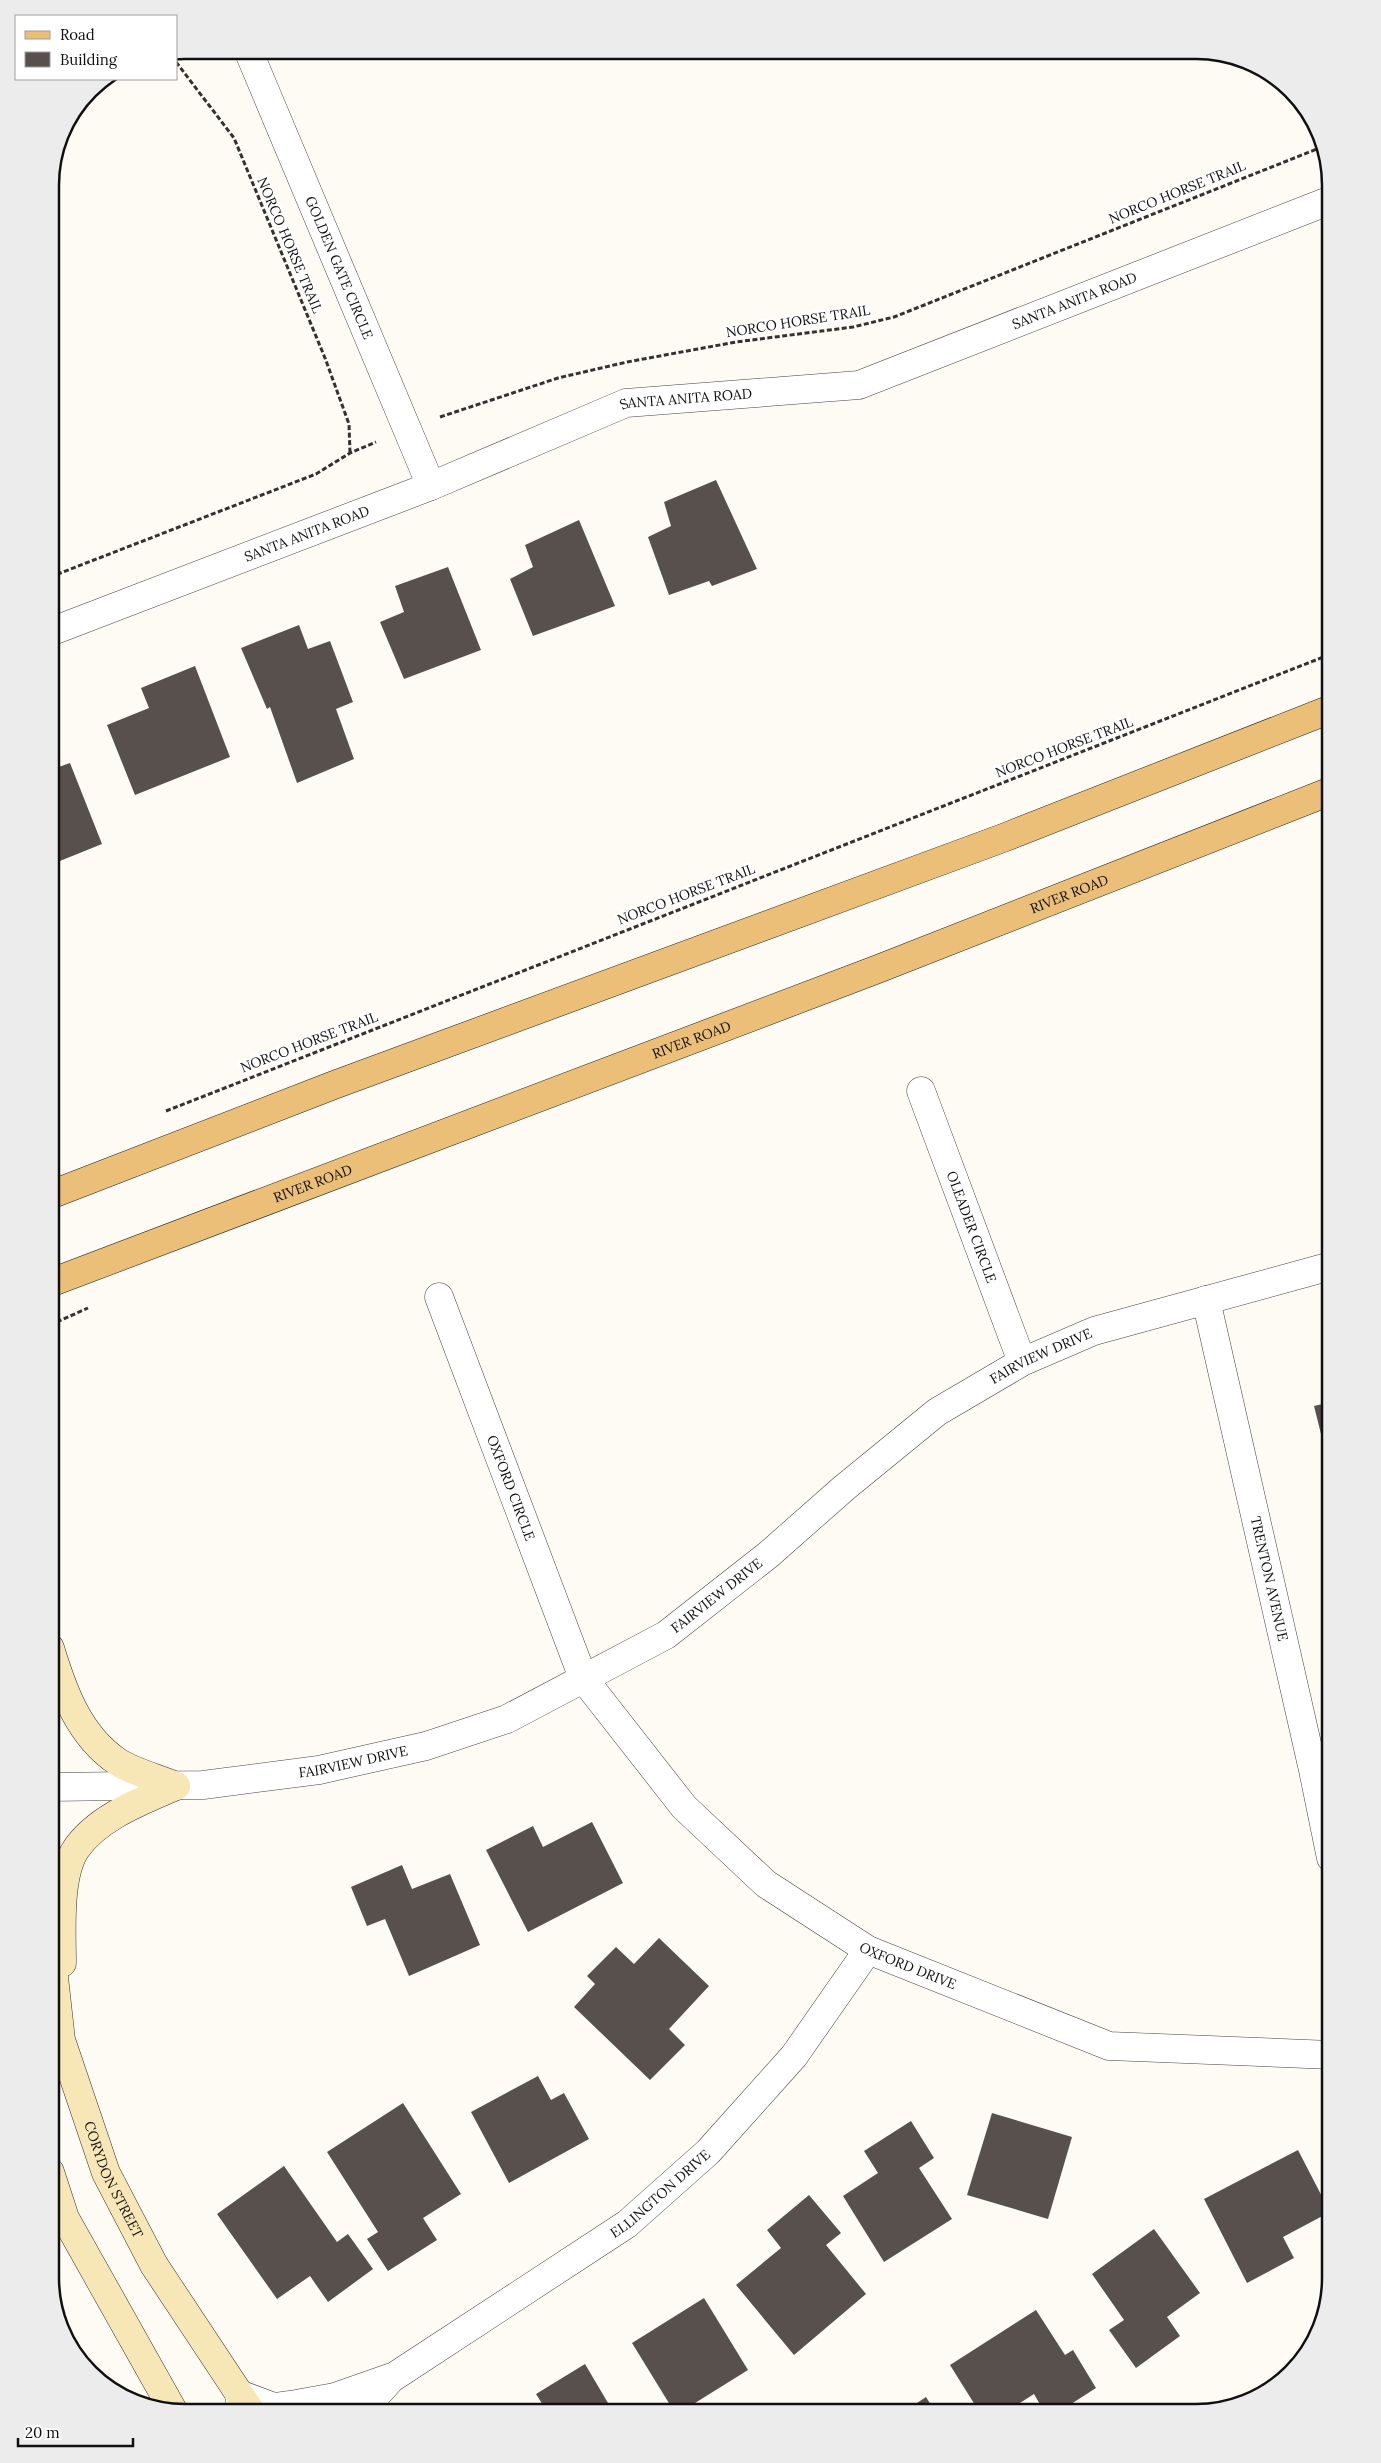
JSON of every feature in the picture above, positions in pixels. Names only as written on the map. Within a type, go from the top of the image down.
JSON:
[{"type":"main road","points":[[59,1191],[343,1081],[1003,838],[1322,713]]},
{"type":"main road","name":"RIVER ROAD","points":[[59,1280],[878,969],[1322,795]]},
{"type":"main road","points":[[59,1680],[81,1724],[98,1746],[119,1763],[176,1786]]},
{"type":"main road","points":[[61,2040],[63,1919],[68,1870],[76,1850],[96,1828],[134,1805],[176,1786]]},
{"type":"main road","name":"CORYDON STREET","points":[[59,2022],[61,2040],[106,2174],[154,2265],[244,2404]]},
{"type":"main road","points":[[59,2200],[65,2218],[169,2403]]},
{"type":"street","name":"GOLDEN GATE CIRCLE","points":[[252,59],[431,486]]},
{"type":"street","name":"SANTA ANITA ROAD","points":[[59,629],[431,486],[626,403],[859,385],[1322,204]]},
{"type":"street","name":"OLEADER CIRCLE","points":[[921,1091],[1022,1362]]},
{"type":"street","name":"FAIRVIEW DRIVE","points":[[59,1787],[203,1785],[319,1770],[426,1746],[507,1719],[666,1635],[768,1555],[844,1488],[937,1412],[1022,1362],[1094,1331],[1322,1268]]},
{"type":"street","name":"OXFORD CIRCLE","points":[[438,1297],[583,1678]]},
{"type":"street","name":"TRENTON AVENUE","points":[[1206,1300],[1322,1769]]},
{"type":"street","name":"OXFORD DRIVE","points":[[583,1678],[684,1807],[766,1884],[868,1950],[1109,2046],[1322,2055]]},
{"type":"street","name":"ELLINGTON DRIVE","points":[[369,2404],[395,2376],[627,2224],[708,2152],[794,2056],[868,1950]]},
{"type":"street","name":"ELLINGTON DRIVE","points":[[296,2404],[335,2397],[395,2376]]},
{"type":"path","name":"NORCO HORSE TRAIL","points":[[178,65],[234,138],[325,358],[349,424],[350,453]]},
{"type":"path","name":"NORCO HORSE TRAIL","points":[[59,574],[316,474],[350,453],[407,428],[558,378],[627,362],[736,342],[853,327],[894,317],[1317,149]]},
{"type":"path","name":"NORCO HORSE TRAIL","points":[[162,1112],[1322,658]]},
{"type":"building","points":[[716,480],[757,569],[712,586],[709,581],[669,595],[648,537],[671,526],[664,502]]},
{"type":"building","points":[[579,520],[615,606],[533,636],[510,579],[533,567],[525,545]]},
{"type":"building","points":[[448,567],[481,650],[404,679],[380,622],[404,612],[395,586]]},
{"type":"building","points":[[299,625],[308,649],[330,641],[353,702],[336,709],[354,759],[297,783],[270,707],[267,709],[241,648]]},
{"type":"building","points":[[195,666],[230,757],[135,795],[107,725],[149,708],[141,688]]},
{"type":"building","points":[[70,763],[102,844],[59,861],[59,767]]},
{"type":"building","points":[[1322,1404],[1322,1438],[1314,1406]]},
{"type":"building","points":[[592,1822],[623,1883],[528,1932],[486,1850],[533,1826],[543,1847]]},
{"type":"building","points":[[402,1865],[412,1889],[450,1874],[480,1945],[409,1976],[385,1919],[367,1926],[351,1887]]},
{"type":"building","points":[[659,1938],[709,1986],[669,2029],[685,2045],[650,2080],[574,2007],[595,1984],[587,1976],[616,1947],[634,1964]]},
{"type":"building","points":[[538,2076],[551,2100],[564,2093],[589,2139],[509,2183],[471,2112]]},
{"type":"building","points":[[403,2103],[461,2194],[423,2218],[437,2240],[388,2271],[367,2239],[378,2232],[327,2152]]},
{"type":"building","points":[[992,2113],[1072,2137],[1048,2219],[967,2195]]},
{"type":"building","points":[[911,2121],[934,2158],[919,2168],[952,2219],[884,2262],[843,2196],[878,2173],[864,2151]]},
{"type":"building","points":[[1298,2150],[1322,2196],[1322,2216],[1283,2237],[1294,2258],[1247,2283],[1204,2199]]},
{"type":"building","points":[[284,2166],[337,2242],[348,2234],[373,2269],[328,2302],[310,2276],[277,2299],[217,2214]]},
{"type":"building","points":[[809,2195],[841,2233],[826,2245],[866,2294],[794,2355],[736,2285],[781,2248],[767,2230]]},
{"type":"building","points":[[1154,2229],[1200,2293],[1167,2317],[1180,2336],[1136,2368],[1109,2330],[1124,2320],[1092,2274]]},
{"type":"building","points":[[704,2298],[748,2370],[693,2404],[669,2404],[632,2343]]},
{"type":"building","points":[[1036,2310],[1065,2355],[1073,2350],[1096,2388],[1071,2404],[1040,2404],[1034,2394],[1018,2404],[974,2404],[950,2365]]},
{"type":"building","points":[[585,2364],[608,2403],[542,2404],[536,2394]]},
{"type":"building","points":[[926,2397],[930,2404],[916,2404]]}]
